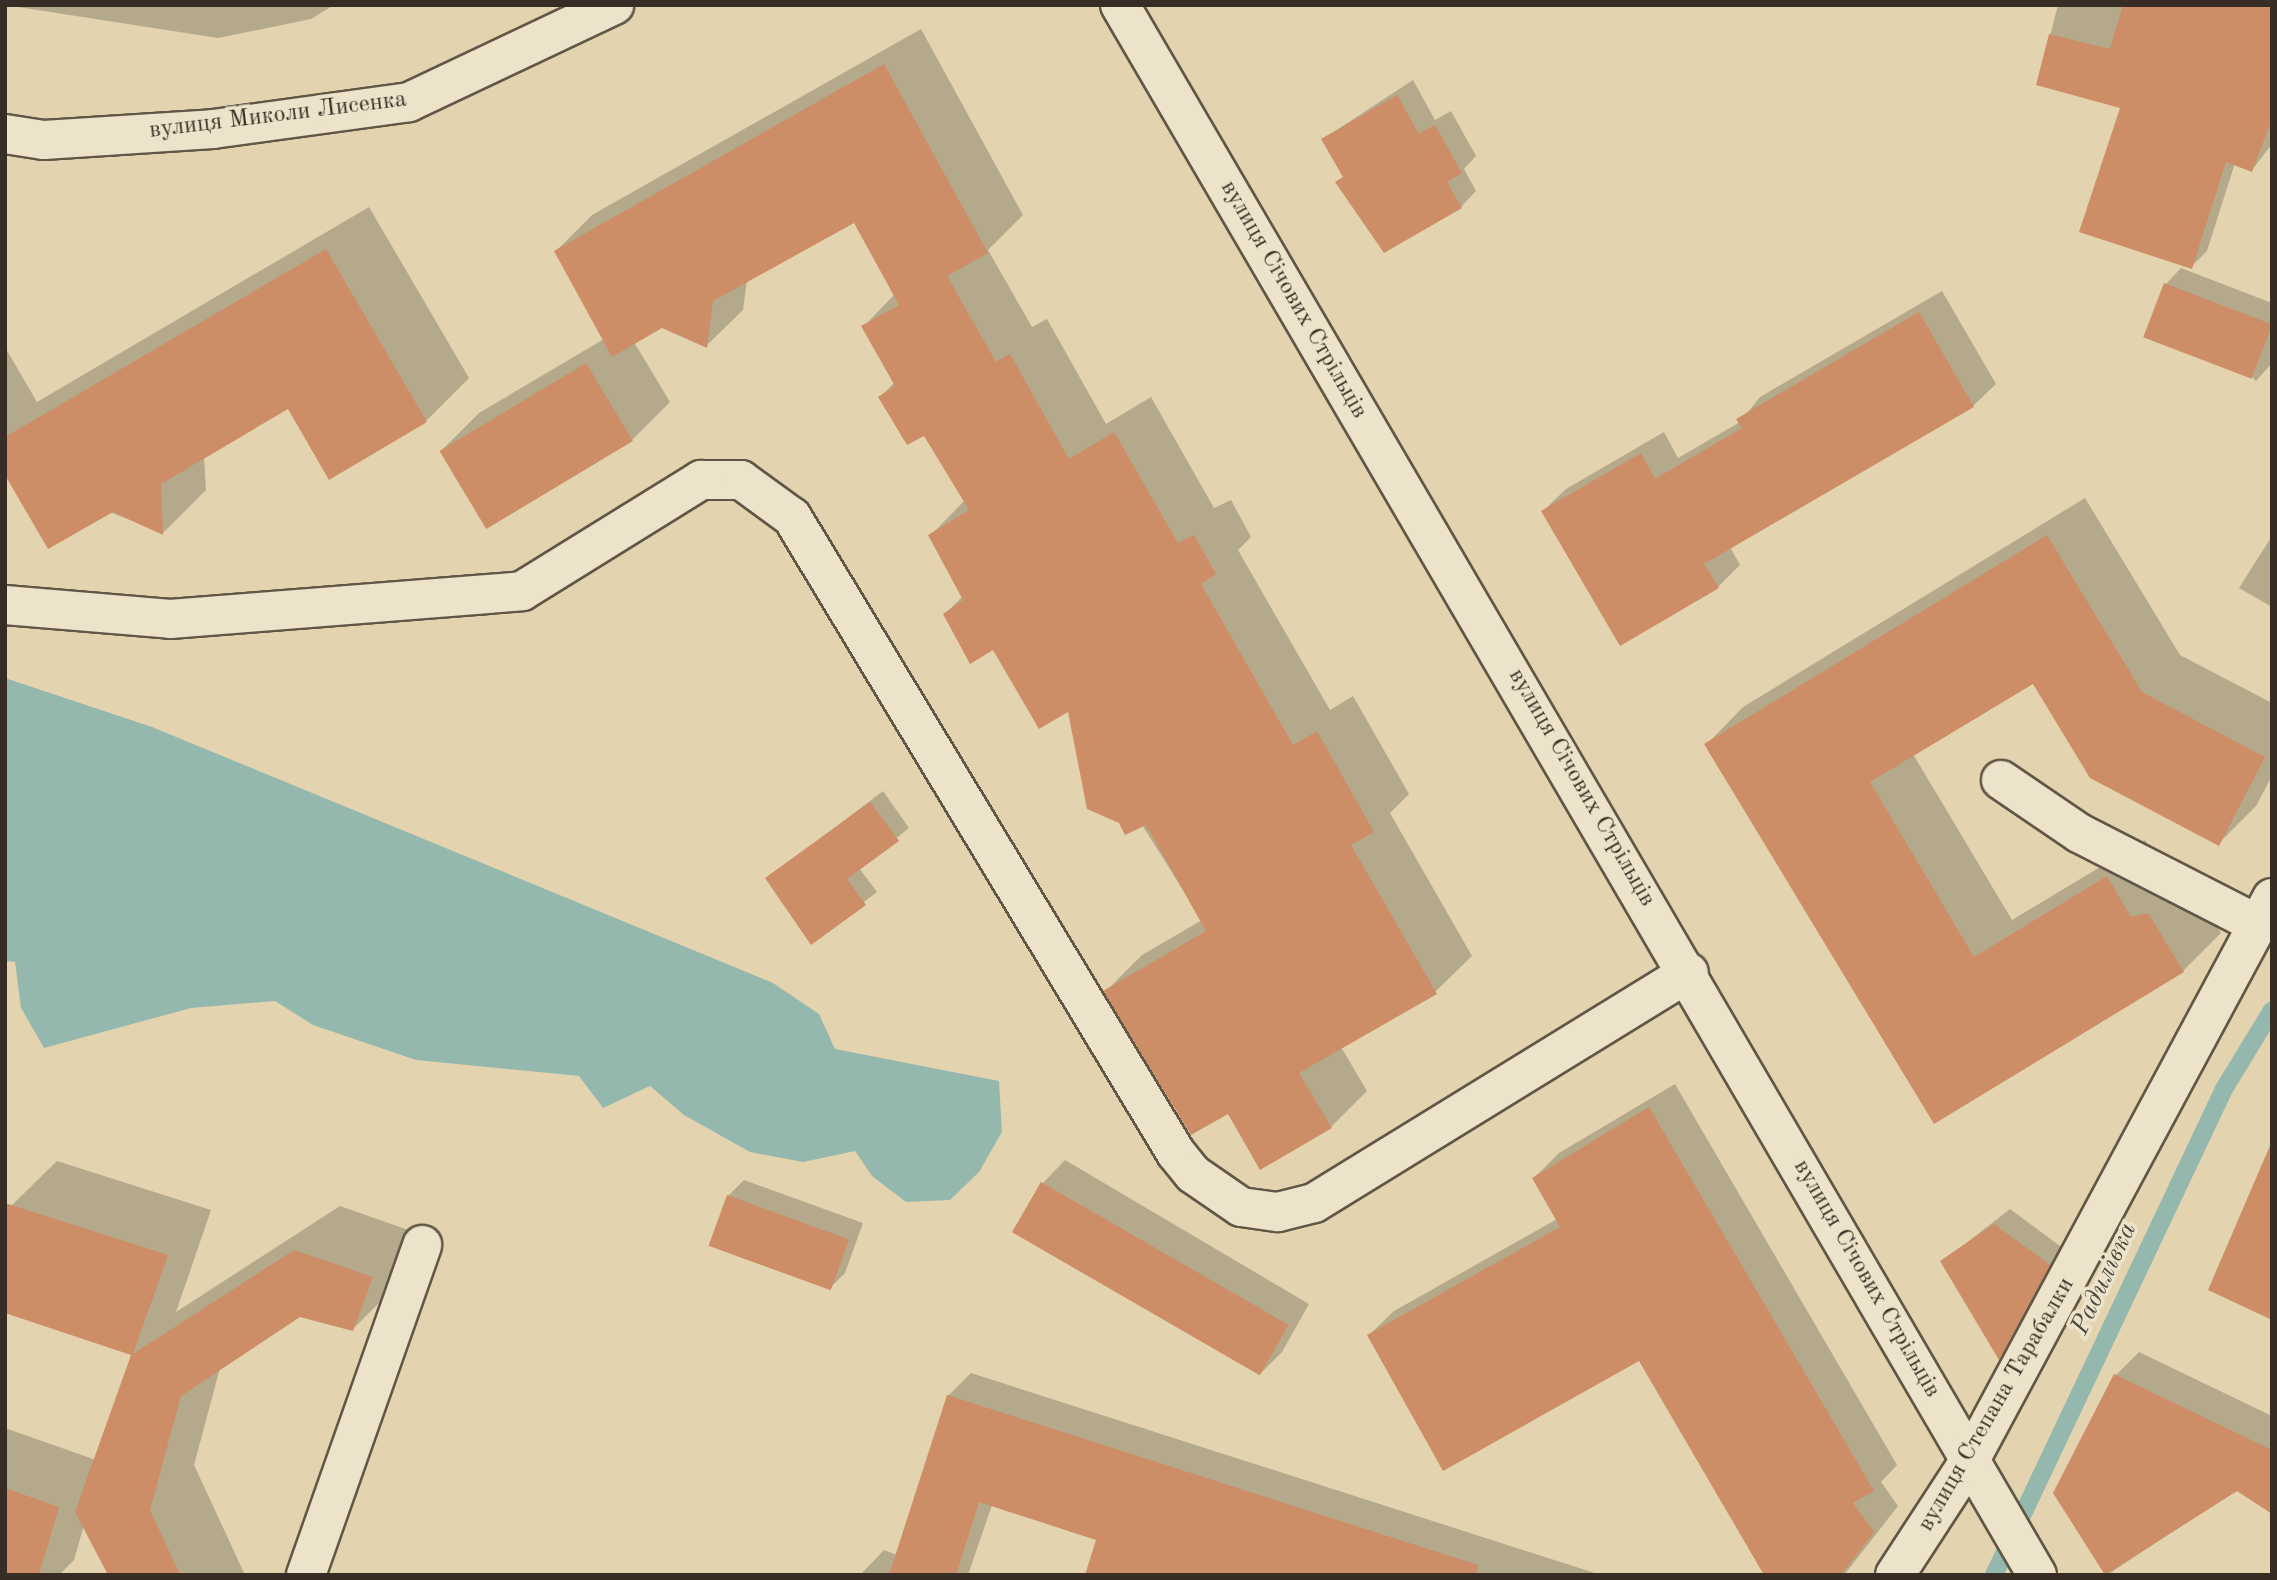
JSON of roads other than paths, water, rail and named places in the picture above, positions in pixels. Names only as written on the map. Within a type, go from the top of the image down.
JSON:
[{"type":"street","name":"вулиця Миколи Лисенка","points":[[5,134],[44,140],[213,129],[409,102],[614,5]]},
{"type":"street","name":"вулиця Січових Стрільців","points":[[1120,5],[1689,972],[2033,1569]]},
{"type":"street","points":[[5,605],[170,619],[511,593],[549,579],[701,480],[741,480],[792,517],[1176,1153],[1193,1174],[1241,1207],[1278,1212],[1314,1203],[1689,972]]},
{"type":"street","points":[[2001,780],[2079,833],[2265,911]]},
{"type":"street","name":"вулиця Степана Тарабалки","points":[[1895,1575],[1970,1460],[2265,911]]},
{"type":"street","points":[[306,1575],[422,1245]]},
{"type":"water","points":[[5,678],[152,727],[773,983],[819,1014],[835,1049],[999,1081],[1002,1132],[979,1172],[950,1200],[906,1202],[872,1176],[855,1151],[803,1162],[750,1152],[684,1115],[650,1086],[603,1108],[579,1076],[416,1060],[313,1025],[275,1001],[191,1008],[44,1048],[21,1008],[15,962],[5,961]]},
{"type":"waterway","name":"Радилівка","points":[[1994,1575],[2224,1089],[2272,1010]]}]
